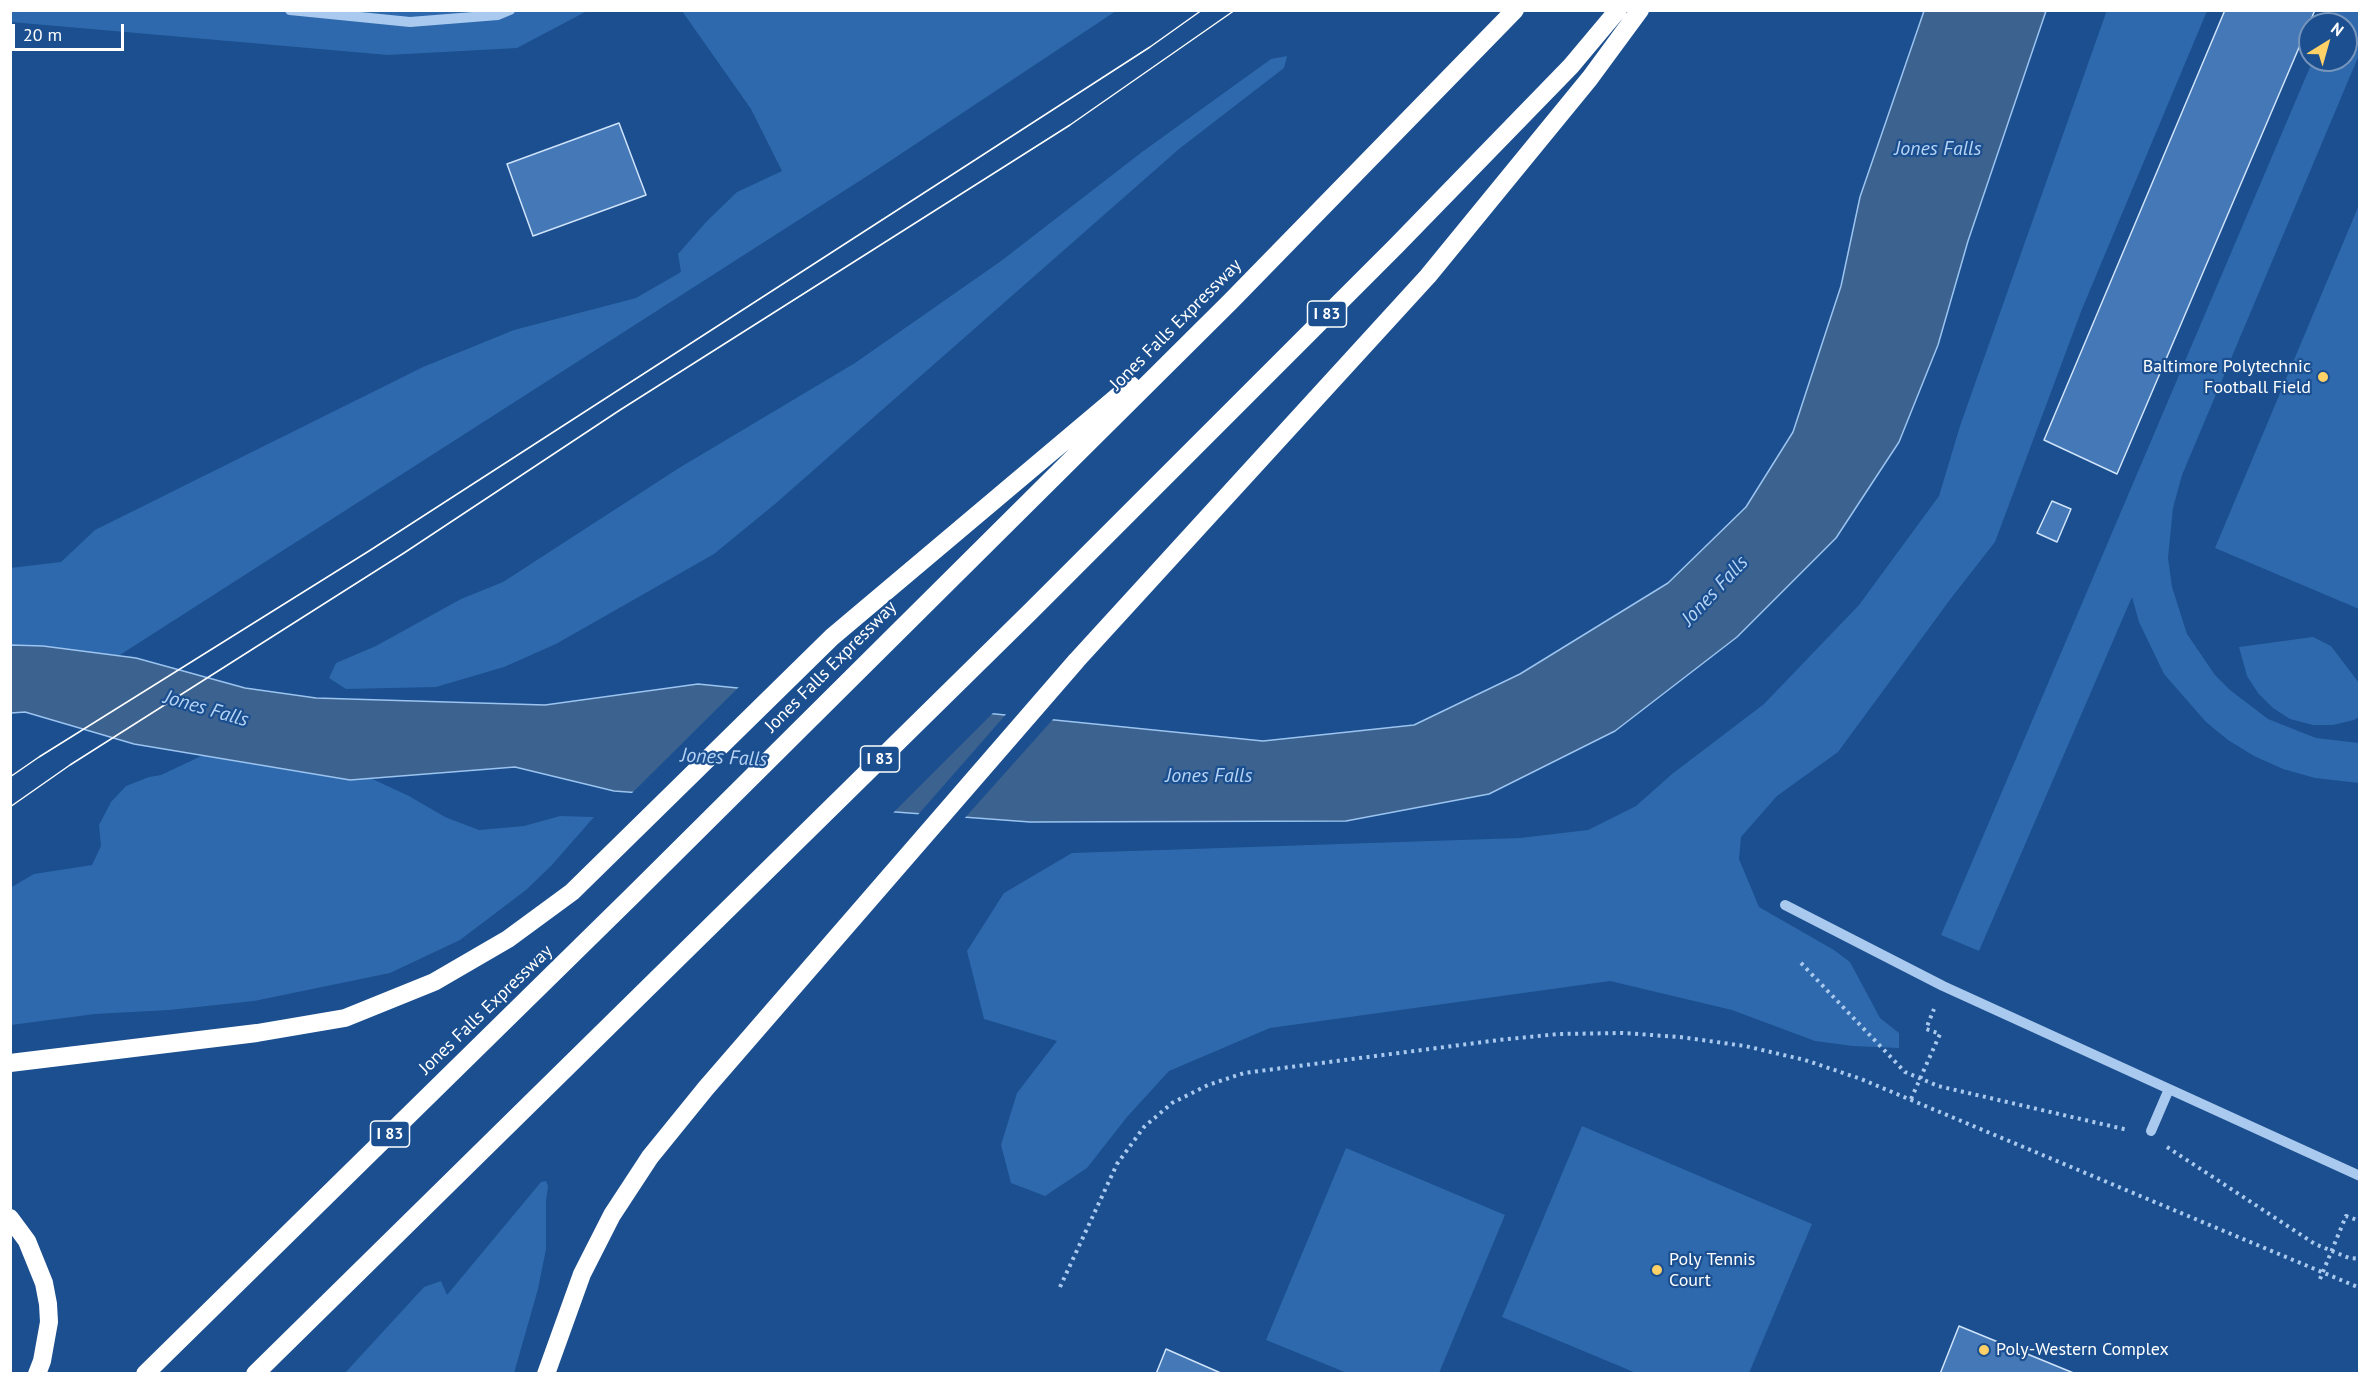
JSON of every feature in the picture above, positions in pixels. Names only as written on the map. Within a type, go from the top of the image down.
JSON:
[{"type":"highway","name":"Jones Falls Expressway","points":[[145,1374],[1231,301],[1515,10]]},
{"type":"highway","name":"I 83","points":[[255,1374],[1405,238],[1571,66],[1618,10]]},
{"type":"highway","points":[[546,1374],[582,1274],[612,1215],[650,1157],[868,900],[1077,660],[1428,276],[1590,78],[1640,10]]},
{"type":"highway","points":[[10,1063],[257,1034],[345,1018],[434,982],[508,939],[572,892],[832,637],[1231,301]]},
{"type":"highway","points":[[10,1218],[27,1241],[44,1283],[48,1304],[49,1322],[42,1361],[37,1374]]},
{"type":"lane","points":[[290,10],[410,22],[498,15],[510,10]]},
{"type":"lane","points":[[1785,904],[1944,986],[2360,1176]]},
{"type":"lane","points":[[2151,1131],[2169,1089]]},
{"type":"path","points":[[1801,963],[1905,1072],[1938,1086],[2129,1130]]},
{"type":"path","points":[[1911,1099],[1940,1034],[1926,1029],[1928,1023]]},
{"type":"path","points":[[1060,1287],[1117,1164],[1144,1128],[1172,1103],[1209,1085],[1244,1073],[1549,1035],[1623,1033],[1680,1037],[1734,1045],[1805,1060],[1861,1079],[2360,1288]]},
{"type":"path","points":[[2168,1147],[2315,1244],[2349,1258],[2360,1259]]},
{"type":"path","points":[[2320,1279],[2346,1216],[2360,1221]]},
{"type":"shaded area","points":[[2107,10],[2207,11],[2082,309],[1995,542],[1838,752],[1777,796],[1741,837],[1739,859],[1759,907],[1834,950],[1850,962],[1880,1018],[1899,1033],[1899,1048],[1853,1046],[1815,1041],[1732,1010],[1610,981],[1270,1028],[1169,1071],[1127,1117],[1087,1168],[1045,1196],[1011,1183],[1001,1145],[1017,1093],[1057,1041],[984,1019],[967,951],[1004,893],[1072,853],[1520,838],[1588,830],[1636,806],[1672,774],[1764,704],[1859,605],[1939,496],[1960,426]]},
{"type":"shaded area","points":[[2334,10],[2359,11],[2358,57],[2358,12],[2333,12]]},
{"type":"shaded area","points":[[10,11],[587,11],[517,48],[388,55],[11,22]]},
{"type":"shaded area","points":[[682,11],[1116,11],[875,171],[45,703],[11,694],[10,568],[61,562],[95,530],[423,367],[514,330],[636,298],[681,272],[678,254],[737,192],[782,171],[751,109]]},
{"type":"shaded area","points":[[1287,56],[1284,68],[1179,149],[775,504],[714,554],[556,644],[504,667],[436,687],[346,689],[329,678],[336,663],[376,646],[461,599],[503,582],[679,468],[855,363],[1001,261],[1142,152],[1271,59]]},
{"type":"shaded area","points":[[2308,72],[2352,72],[2182,475],[2173,508],[2168,558],[2172,587],[2187,634],[2215,675],[2230,690],[2268,719],[2316,738],[2359,743],[2359,783],[2315,778],[2283,769],[2254,756],[2228,740],[2206,722],[2164,674],[2139,622],[2132,597],[1979,951],[1941,935]]},
{"type":"shaded area","name":"Baltimore Polytechnic Football Field","points":[[2359,205],[2359,609],[2215,548]]},
{"type":"shaded area","points":[[2313,637],[2331,646],[2359,683],[2359,717],[2354,720],[2333,725],[2313,725],[2290,719],[2273,708],[2258,693],[2247,676],[2239,647]]},
{"type":"shaded area","points":[[231,742],[355,771],[409,796],[445,817],[479,830],[524,826],[560,816],[594,817],[551,866],[526,890],[460,940],[390,973],[254,1001],[169,1010],[95,1014],[11,1025],[10,888],[34,874],[92,865],[101,846],[99,825],[111,802],[126,786],[161,775]]},
{"type":"shaded area","name":"Poly Tennis Court","points":[[1582,1126],[1812,1224],[1749,1373],[1636,1373],[1502,1317]]},
{"type":"shaded area","points":[[1346,1148],[1505,1215],[1439,1373],[1347,1373],[1266,1340]]},
{"type":"shaded area","points":[[546,1181],[548,1186],[546,1249],[538,1289],[514,1373],[345,1373],[424,1287],[441,1281],[447,1295],[541,1182]]},
{"type":"water","name":"Jones Falls","points":[[1924,11],[2046,11],[1968,241],[1938,345],[1899,442],[1836,538],[1737,637],[1615,731],[1489,794],[1346,821],[1030,822],[614,791],[515,767],[350,780],[134,744],[25,712],[11,713],[11,645],[43,646],[136,658],[245,688],[316,698],[545,705],[698,684],[1263,741],[1414,725],[1520,674],[1668,583],[1746,507],[1793,432],[1841,286],[1860,197]]},
{"type":"pier","points":[[741,685],[995,711],[891,815],[630,795]]},
{"type":"pier","points":[[1008,712],[1055,717],[963,820],[916,817]]},
{"type":"building","points":[[2225,10],[2315,10],[2314,12],[2298,12],[2298,50],[2117,474],[2044,440]]},
{"type":"building","points":[[619,123],[646,195],[533,236],[507,164]]},
{"type":"building","points":[[2052,501],[2071,509],[2057,542],[2037,533]]},
{"type":"building","name":"Poly-Western Complex","points":[[1959,1326],[2076,1374],[1940,1374]]},
{"type":"building","points":[[1166,1349],[1223,1374],[1156,1374]]},
{"type":"tram line","points":[[10,777],[369,551],[1150,47],[1202,10]]},
{"type":"tram line","points":[[10,807],[70,765],[404,553],[620,410],[1070,125],[1235,10]]},
{"type":"place","name":"Baltimore Polytechnic Football Field","points":[[2323,377]]},
{"type":"place","name":"Poly Tennis Court","points":[[1657,1270]]},
{"type":"place","name":"Poly-Western Complex","points":[[1984,1350]]}]
